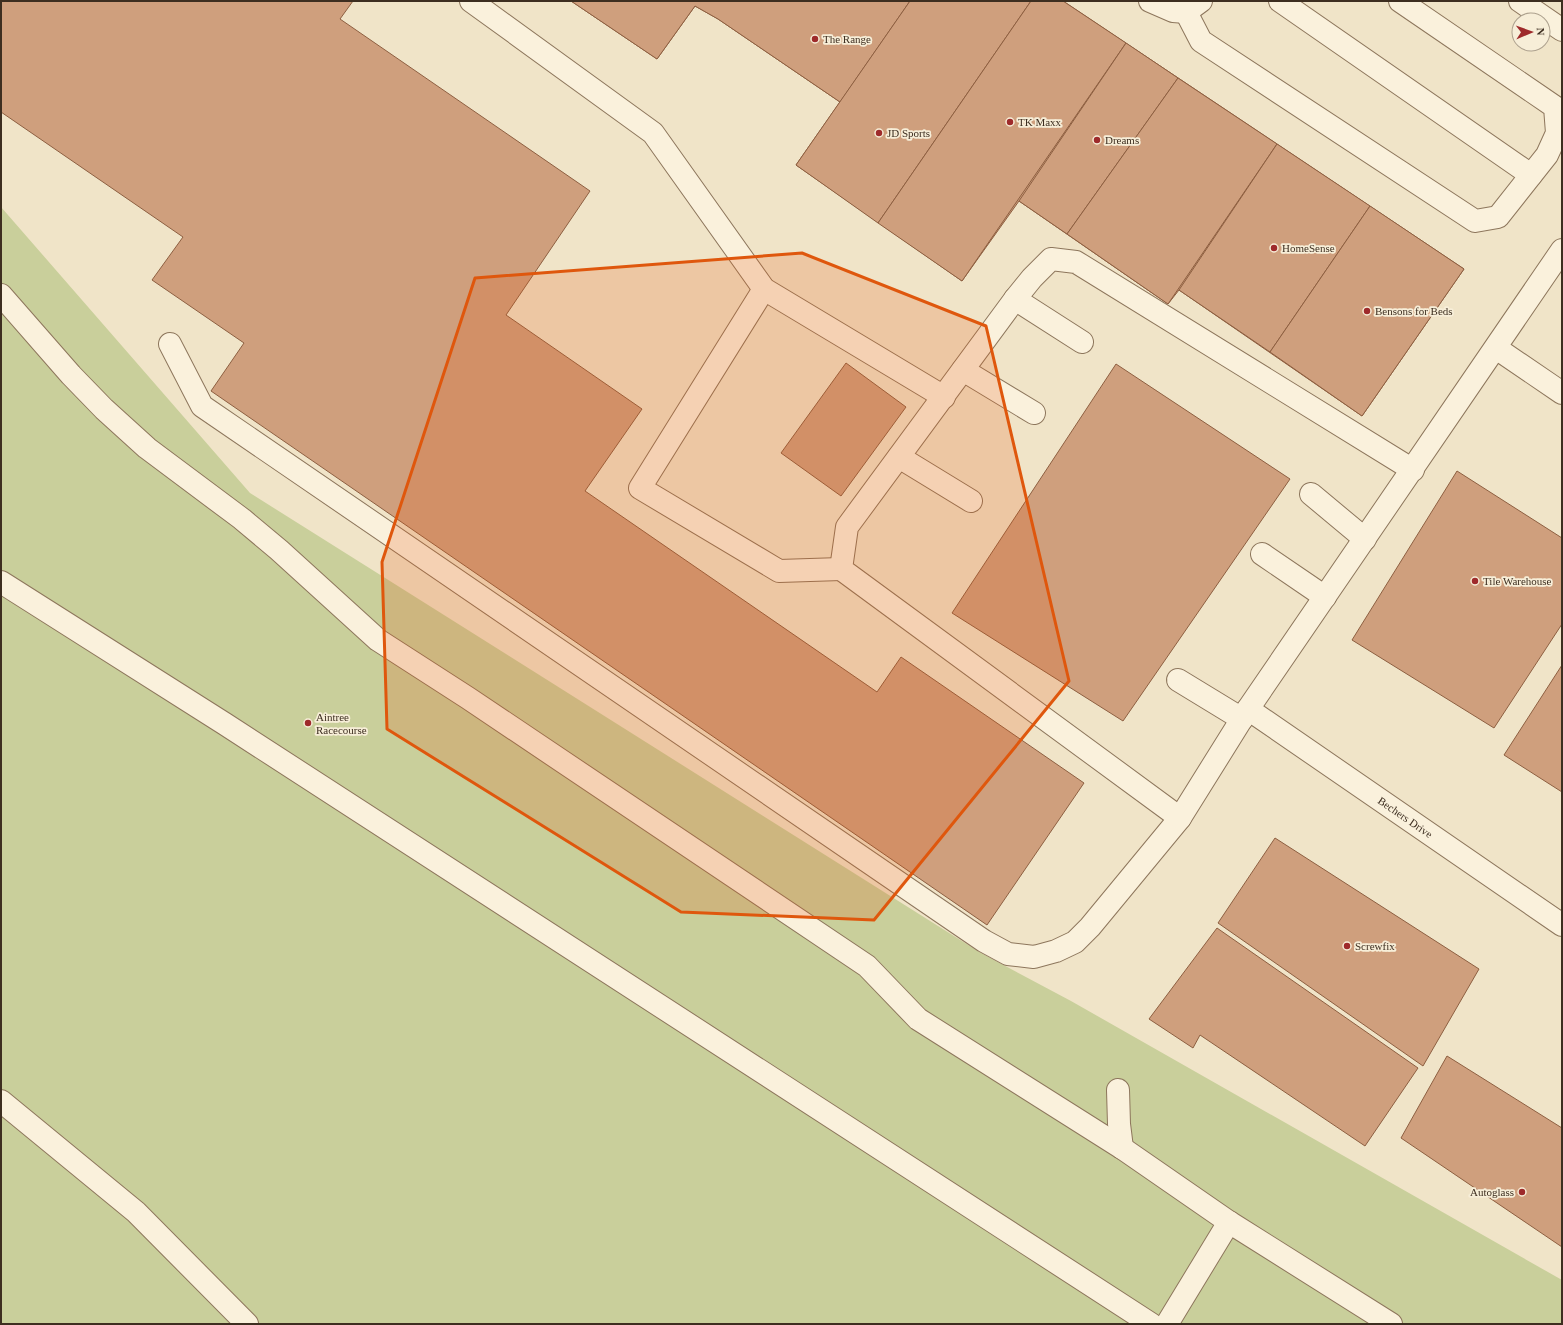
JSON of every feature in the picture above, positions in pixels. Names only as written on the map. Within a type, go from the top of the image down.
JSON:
[{"type":"lane","points":[[471,1],[653,133],[764,289],[944,397]]},
{"type":"lane","points":[[1150,1],[1173,11],[1194,6],[1201,41],[1475,221],[1498,217],[1547,155],[1557,133],[1555,107],[1400,1]]},
{"type":"lane","points":[[1280,1],[1531,175]]},
{"type":"lane","points":[[1520,1],[1562,30]]},
{"type":"lane","points":[[170,344],[202,406],[984,941],[1008,954],[1034,957],[1056,951],[1075,942],[1090,927],[1180,818],[1245,714],[1562,250]]},
{"type":"lane","points":[[841,568],[847,527],[1015,300],[1032,278],[1051,259],[1076,262],[1413,470]]},
{"type":"lane","points":[[764,289],[640,488],[779,571],[841,568],[1180,818]]},
{"type":"lane","points":[[1,295],[71,375],[104,409],[147,448],[242,519],[280,550],[378,640],[468,698],[867,966],[918,1019],[1122,1148],[1229,1222],[1390,1324]]},
{"type":"lane","points":[[1015,300],[1082,342]]},
{"type":"lane","points":[[1496,348],[1562,393]]},
{"type":"lane","points":[[963,370],[1034,413]]},
{"type":"lane","points":[[899,458],[972,501]]},
{"type":"lane","points":[[1310,494],[1365,539]]},
{"type":"lane","points":[[1262,554],[1325,597]]},
{"type":"lane","points":[[1,582],[272,754],[1151,1324]]},
{"type":"lane","name":"Bechers Drive","points":[[1178,680],[1245,714],[1562,926]]},
{"type":"lane","points":[[1118,1090],[1119,1124],[1122,1148]]},
{"type":"lane","points":[[1,1101],[136,1212],[247,1324]]},
{"type":"lane","points":[[1167,1324],[1229,1222]]},
{"type":"highlighted area","points":[[802,253],[986,326],[1069,681],[874,920],[681,912],[387,729],[382,562],[475,278]]},
{"type":"green space","name":"Aintree Racecourse","points":[[1,207],[250,493],[981,953],[1071,1001],[1562,1280],[1562,1324],[1,1324]]},
{"type":"building","points":[[1,1],[353,1],[340,19],[590,191],[506,315],[642,409],[585,491],[877,692],[901,657],[1084,783],[987,925],[211,391],[244,343],[152,280],[183,237],[1,112]]},
{"type":"building","points":[[571,1],[1063,1],[1464,269],[1362,416],[1179,290],[1168,304],[1019,201],[962,281],[796,165],[840,102],[718,19],[695,6],[657,59]]},
{"type":"building","name":"The Range","points":[[571,1],[910,1],[840,102],[718,19],[695,6],[657,59]]},
{"type":"building","name":"JD Sports","points":[[910,1],[1031,1],[878,223],[796,165]]},
{"type":"building","name":"TK Maxx","points":[[1031,1],[1063,1],[1126,43],[962,281],[878,223]]},
{"type":"building","name":"Dreams","points":[[1126,43],[1178,78],[1067,234],[1019,201]]},
{"type":"building","points":[[1178,78],[1277,144],[1168,304],[1067,234]]},
{"type":"building","name":"HomeSense","points":[[1277,144],[1370,206],[1270,352],[1179,290]]},
{"type":"building","name":"Bensons for Beds","points":[[1370,206],[1464,269],[1362,416],[1270,352]]},
{"type":"building","points":[[846,363],[906,407],[841,496],[781,453]]},
{"type":"building","points":[[1116,364],[1290,479],[1123,721],[952,613]]},
{"type":"building","name":"Tile Warehouse","points":[[1457,471],[1562,538],[1562,624],[1494,728],[1352,640]]},
{"type":"building","points":[[1562,665],[1562,792],[1504,755]]},
{"type":"building","name":"Screwfix","points":[[1275,838],[1479,969],[1423,1066],[1218,923]]},
{"type":"building","points":[[1217,928],[1418,1068],[1365,1146],[1200,1035],[1193,1048],[1149,1019]]},
{"type":"building","name":"Autoglass","points":[[1447,1056],[1562,1128],[1562,1247],[1401,1138]]},
{"type":"place","name":"The Range","points":[[815,39]]},
{"type":"place","name":"TK Maxx","points":[[1010,122]]},
{"type":"place","name":"JD Sports","points":[[879,133]]},
{"type":"place","name":"Dreams","points":[[1097,140]]},
{"type":"place","name":"HomeSense","points":[[1274,248]]},
{"type":"place","name":"Bensons for Beds","points":[[1367,311]]},
{"type":"place","name":"Tile Warehouse","points":[[1475,581]]},
{"type":"place","name":"Aintree Racecourse","points":[[308,723]]},
{"type":"place","name":"Screwfix","points":[[1347,946]]},
{"type":"place","name":"Autoglass","points":[[1522,1192]]}]
